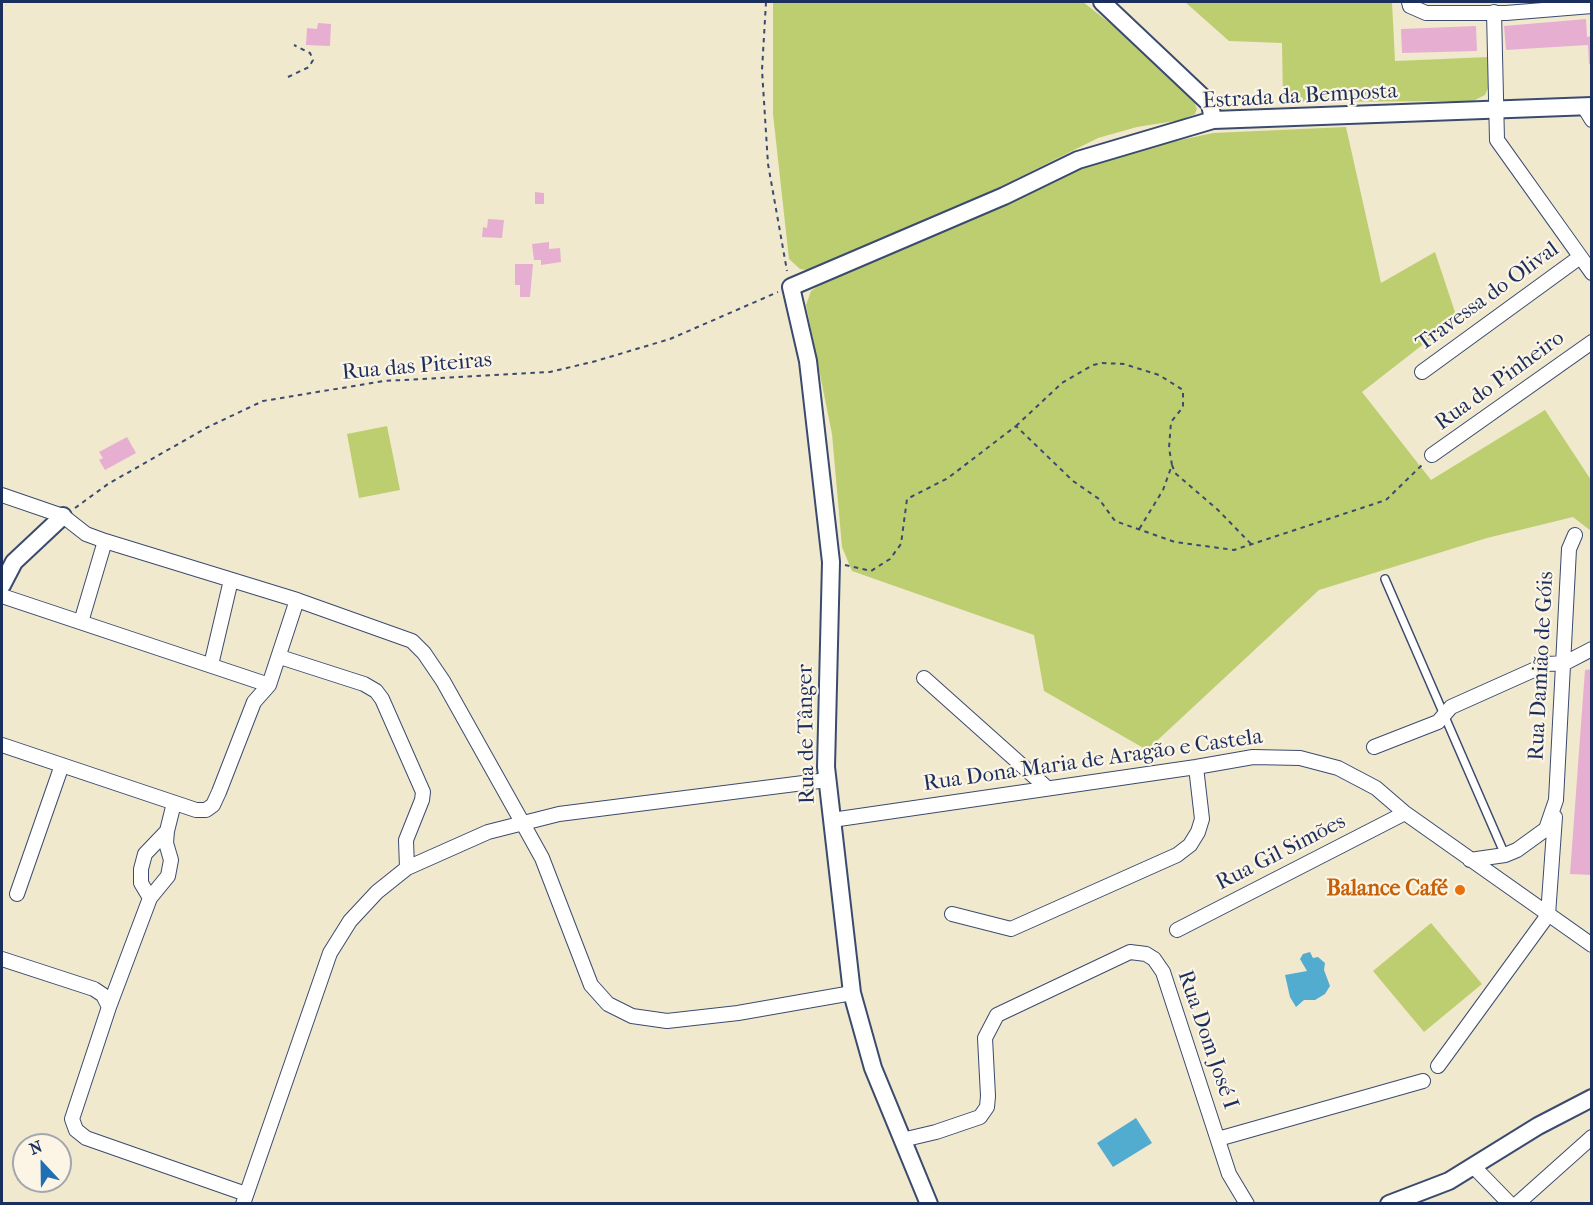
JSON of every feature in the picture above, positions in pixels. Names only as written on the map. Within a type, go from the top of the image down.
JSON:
[{"type":"street","points":[[1102,2],[1210,104],[1213,120]]},
{"type":"street","points":[[1409,2],[1410,6],[1426,13],[1494,12],[1572,5],[1592,6]]},
{"type":"street","points":[[1494,12],[1497,140],[1592,273]]},
{"type":"street","name":"Estrada da Bemposta","points":[[790,287],[1004,196],[1078,160],[1213,120],[1498,109],[1589,111]]},
{"type":"street","name":"Travessa do Olival","points":[[1422,372],[1580,257]]},
{"type":"street","name":"Rua de Tânger","points":[[790,287],[808,361],[831,562],[827,780],[852,993],[873,1068],[929,1203]]},
{"type":"street","name":"Rua do Pinheiro","points":[[1432,455],[1592,342]]},
{"type":"street","points":[[2,495],[63,516],[86,534],[105,541],[297,600],[393,633],[418,647],[443,681],[542,858],[591,985],[608,1004],[632,1016],[667,1021],[738,1013],[852,993]]},
{"type":"street","points":[[2,585],[15,562],[63,516]]},
{"type":"street","name":"Rua Damião de Góis","points":[[1548,915],[1565,663],[1569,549],[1575,535]]},
{"type":"street","points":[[81,622],[105,541]]},
{"type":"street","points":[[211,665],[231,580]]},
{"type":"street","points":[[2,596],[269,685]]},
{"type":"street","points":[[2,745],[174,803],[196,810],[206,810],[213,805],[244,722],[254,702],[269,685],[297,600]]},
{"type":"street","points":[[1374,747],[1438,722],[1451,707],[1547,664],[1565,663],[1592,649]]},
{"type":"street","points":[[280,657],[364,684],[376,691],[382,699],[423,792],[422,801],[406,840],[407,868]]},
{"type":"street","points":[[924,678],[1046,787]]},
{"type":"street","name":"Rua Dona Maria de Aragão e Castela","points":[[832,820],[1253,757],[1300,758],[1338,768],[1376,788],[1405,813],[1592,945]]},
{"type":"street","points":[[17,894],[62,765]]},
{"type":"street","points":[[952,914],[1011,929],[1177,855],[1190,845],[1198,832],[1202,819],[1196,767]]},
{"type":"street","points":[[174,803],[166,831],[166,843],[171,860],[168,876],[150,898],[109,1006],[72,1119],[76,1130],[86,1138],[244,1199],[330,953],[350,921],[377,892],[407,868],[488,832],[559,814],[827,780]]},
{"type":"street","name":"Rua Damião de Góis","points":[[1470,860],[1505,855],[1546,829],[1556,800]]},
{"type":"street","name":"Rua Gil Simões","points":[[1177,930],[1405,813]]},
{"type":"street","points":[[150,898],[141,884],[141,869],[145,855],[166,831]]},
{"type":"street","points":[[1438,1066],[1548,915]]},
{"type":"street","name":"Rua Dom José I","points":[[902,1140],[936,1132],[980,1117],[987,1107],[988,1096],[985,1038],[997,1015],[1130,952],[1154,959],[1163,972],[1229,1174],[1247,1203]]},
{"type":"street","points":[[2,959],[94,989],[103,995],[109,1006]]},
{"type":"street","points":[[1218,1139],[1423,1081]]},
{"type":"street","points":[[1389,1203],[1449,1181],[1538,1126],[1592,1098]]},
{"type":"street","points":[[1516,1203],[1592,1137]]},
{"type":"street","points":[[1473,1166],[1510,1203]]},
{"type":"lane","points":[[1385,579],[1505,855]]},
{"type":"path","points":[[766,2],[762,70],[768,164],[790,287]]},
{"type":"path","points":[[288,77],[309,67],[313,60],[310,53],[294,45]]},
{"type":"path","name":"Rua das Piteiras","points":[[63,516],[108,484],[198,432],[263,401],[384,381],[550,372],[597,361],[670,339],[790,287]]},
{"type":"path","points":[[831,562],[871,571],[890,559],[901,544],[907,499],[948,478],[1016,426],[1062,383],[1083,370],[1102,363],[1124,364],[1159,375],[1183,390],[1183,407],[1171,422],[1169,448],[1175,473],[1218,510],[1252,546]]},
{"type":"path","points":[[1016,426],[1073,481],[1099,499],[1115,521],[1138,531],[1175,542],[1234,550],[1252,546],[1386,500],[1432,455]]},
{"type":"path","points":[[1138,531],[1162,490],[1172,465]]},
{"type":"green space","points":[[773,2],[1083,2],[1125,35],[1192,96],[1197,109],[1195,114],[1181,120],[1137,127],[1098,138],[1000,187],[849,255],[807,270],[800,269],[789,259],[773,114]]},
{"type":"green space","points":[[1185,2],[1392,2],[1395,61],[1489,57],[1489,86],[1485,95],[1473,101],[1283,102],[1282,43],[1229,41]]},
{"type":"green space","points":[[1346,127],[1381,283],[1435,252],[1457,318],[1362,392],[1431,480],[1545,410],[1591,480],[1591,531],[1573,517],[1487,538],[1319,590],[1147,750],[1044,691],[1034,635],[852,571],[842,547],[832,434],[806,305],[811,291],[828,279],[1069,173],[1125,152],[1213,133]]},
{"type":"green space","points":[[387,426],[400,490],[359,498],[347,434]]},
{"type":"green space","points":[[1431,923],[1482,984],[1424,1032],[1373,971]]},
{"type":"water","points":[[1310,952],[1313,958],[1318,957],[1325,963],[1324,970],[1330,986],[1325,994],[1315,1000],[1304,1000],[1296,1007],[1290,997],[1285,975],[1307,971],[1300,959],[1303,954]]},
{"type":"water","points":[[1136,1118],[1152,1143],[1113,1167],[1097,1143]]},
{"type":"building","points":[[1586,19],[1587,37],[1592,36],[1592,64],[1589,64],[1588,45],[1506,50],[1504,26]]},
{"type":"building","points":[[318,23],[331,24],[330,46],[306,45],[307,28],[317,29]]},
{"type":"building","points":[[1476,26],[1477,51],[1402,53],[1401,29]]},
{"type":"building","points":[[535,192],[544,193],[544,204],[535,204]]},
{"type":"building","points":[[488,219],[504,220],[502,238],[482,237],[483,227],[487,228]]},
{"type":"building","points":[[549,242],[549,249],[560,248],[561,262],[541,265],[541,260],[534,260],[532,244]]},
{"type":"building","points":[[515,264],[533,264],[530,297],[520,297],[520,285],[515,285]]},
{"type":"building","points":[[127,437],[136,453],[105,470],[99,460],[103,458],[99,452]]},
{"type":"building","points":[[1592,669],[1592,875],[1570,874],[1585,670]]},
{"type":"place","name":"Balance Café","points":[[1460,890]]}]
